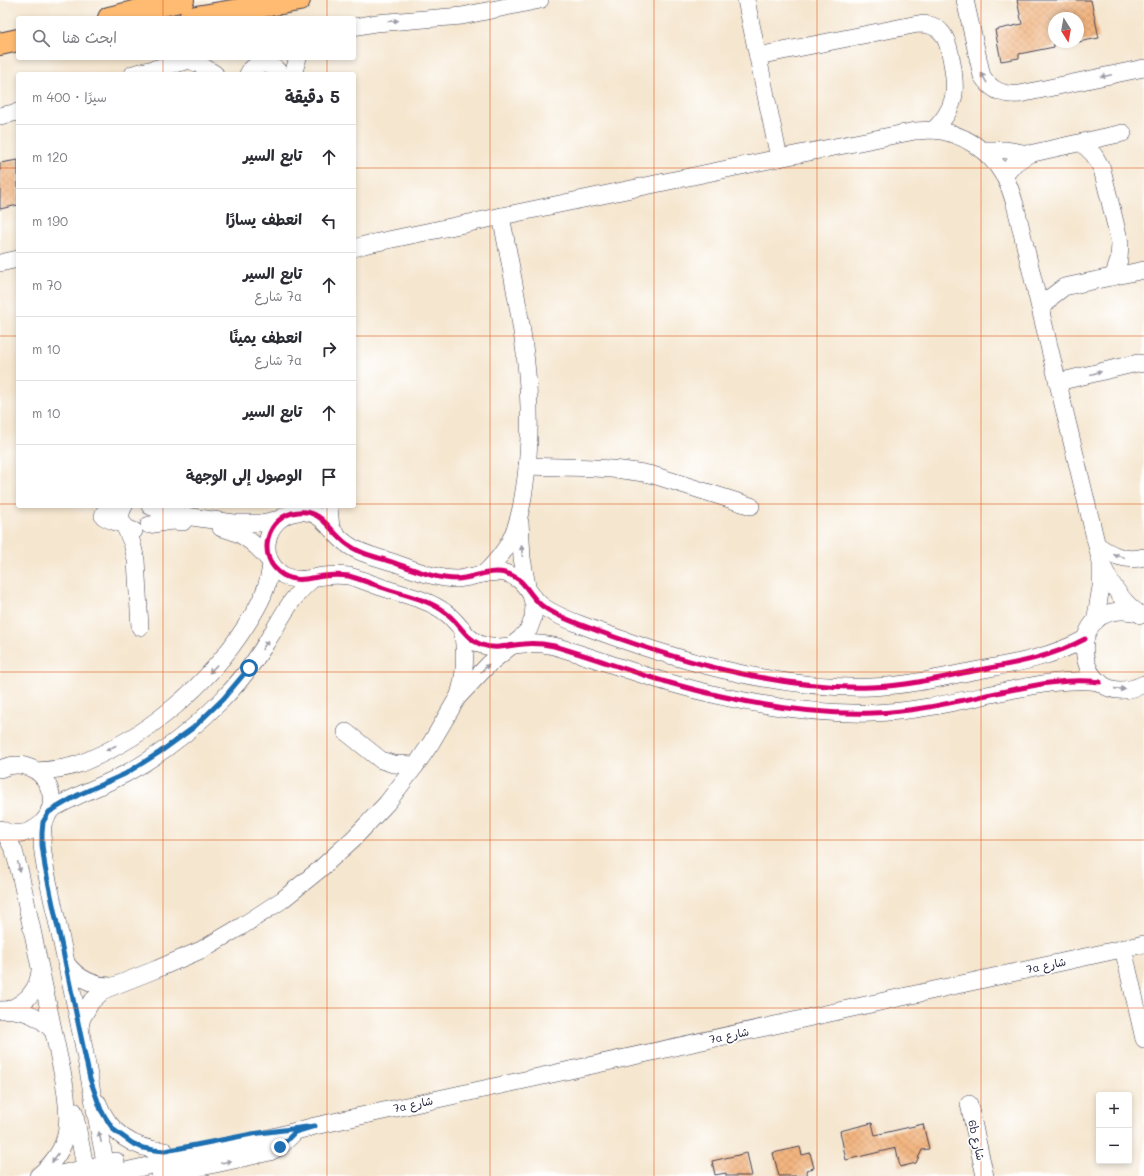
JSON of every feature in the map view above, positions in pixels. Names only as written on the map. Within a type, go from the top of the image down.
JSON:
[{"type":"main road","points":[[117,16],[184,0]]},
{"type":"main road","points":[[202,16],[299,0]]},
{"type":"street","points":[[356,27],[376,23],[462,16],[540,0]]},
{"type":"street","points":[[746,0],[779,158]]},
{"type":"street","points":[[965,0],[982,76],[994,89],[1002,93],[1010,95],[1020,94],[1144,68]]},
{"type":"street","points":[[758,56],[918,24],[927,24],[936,27],[943,34],[947,43],[955,79],[955,90],[950,110],[934,130]]},
{"type":"street","points":[[141,72],[190,60]]},
{"type":"street","points":[[195,60],[212,72]]},
{"type":"street","points":[[294,72],[297,60]]},
{"type":"street","points":[[250,72],[256,66],[263,64],[270,65],[277,69],[279,72]]},
{"type":"street","points":[[0,116],[16,112]]},
{"type":"street","points":[[357,246],[914,131],[934,130],[952,134],[967,141],[982,150],[994,162],[1012,191],[1101,563],[1101,587],[1095,622]]},
{"type":"street","points":[[1004,176],[1015,163],[1029,154],[1117,135],[1104,152],[1102,169]]},
{"type":"street","points":[[1082,142],[1094,155],[1102,169],[1120,243],[1119,260],[1113,276]]},
{"type":"street","points":[[982,150],[1006,150],[1029,154]]},
{"type":"street","points":[[458,697],[489,664],[521,638],[529,629],[533,618],[534,606],[529,591],[522,558],[520,516],[528,466],[530,406],[526,354],[501,216]]},
{"type":"street","points":[[1120,243],[1129,258],[1143,270]]},
{"type":"street","points":[[0,263],[16,259]]},
{"type":"street","points":[[1033,276],[1048,284],[1064,287],[1143,270]]},
{"type":"street","points":[[1041,310],[1051,297],[1064,287]]},
{"type":"street","points":[[1058,382],[1133,364],[1144,364]]},
{"type":"street","points":[[528,466],[615,469],[640,472],[751,506]]},
{"type":"street","points":[[123,508],[120,514],[122,522],[132,543],[136,560],[140,627]]},
{"type":"street","points":[[136,560],[140,544],[152,515],[150,508]]},
{"type":"street","points":[[155,508],[171,514],[224,528],[241,535],[256,546],[277,571],[295,580],[305,580],[333,575],[351,577],[426,602],[446,612],[455,620],[469,638],[479,644],[501,648],[540,644],[554,646],[642,675],[704,692],[785,707],[844,713],[903,711],[1053,682],[1084,680],[1100,682]]},
{"type":"street","points":[[329,508],[331,529]]},
{"type":"street","points":[[124,526],[129,530],[138,532],[148,527],[172,521],[243,524],[261,523],[287,513],[308,512],[317,515],[325,521],[346,544],[355,549],[435,576],[460,579],[496,572],[507,573],[518,578],[542,605],[565,618],[652,650],[744,674],[817,685],[873,687],[928,680],[1045,656],[1072,646],[1085,639]]},
{"type":"street","points":[[37,771],[69,767],[111,749],[141,732],[174,707],[195,688],[219,663],[240,636],[264,596],[268,586],[270,561],[267,551],[268,538],[274,525],[287,513]]},
{"type":"street","points":[[484,574],[506,548],[520,516]]},
{"type":"street","points":[[1097,545],[1113,555],[1122,558],[1144,558]]},
{"type":"street","points":[[1101,563],[1113,586],[1129,605],[1141,615]]},
{"type":"street","points":[[2,830],[15,834],[25,833],[35,828],[46,817],[78,795],[125,774],[160,752],[193,728],[223,699],[249,668],[266,644],[295,596],[314,578]]},
{"type":"street","points":[[1141,615],[1127,611],[1115,611],[1104,615],[1095,622],[1089,630],[1085,639],[1083,652],[1086,664],[1092,674],[1100,682],[1110,688],[1122,690],[1144,684]]},
{"type":"street","points":[[80,1027],[82,1018],[91,1002],[104,990],[201,950],[242,926],[282,900],[319,870],[354,838],[387,802],[416,765],[431,743],[458,697],[463,684],[465,670],[462,630]]},
{"type":"street","points":[[346,732],[382,760],[387,762],[416,765]]},
{"type":"street","points":[[0,769],[18,764],[28,766],[37,771],[45,779],[50,789],[52,800],[42,833],[43,856],[80,1027],[105,1172]]},
{"type":"street","points":[[2,830],[18,862],[64,1081],[69,1115],[68,1127],[61,1150],[47,1168],[38,1176]]},
{"type":"street","name":"7a شارع","points":[[52,1176],[86,1172],[105,1172],[260,1141],[315,1126],[1144,944]]},
{"type":"street","points":[[1123,948],[1143,1029]]},
{"type":"street","points":[[66,963],[78,977],[103,986],[112,986]]},
{"type":"street","points":[[5,1010],[26,1001],[32,994],[39,978],[40,969]]},
{"type":"street","points":[[5,1010],[18,1010],[34,1016],[53,1031]]},
{"type":"street","points":[[90,1079],[101,1110],[114,1130],[123,1137],[143,1148],[165,1151]]},
{"type":"street","points":[[64,1081],[75,1114],[86,1172]]},
{"type":"street","name":"6b شارع","points":[[968,1104],[985,1176]]},
{"type":"street","name":"7a شارع","points":[[105,1172],[165,1151],[252,1134],[315,1126]]},
{"type":"street","points":[[160,1176],[270,1152],[284,1144],[295,1132]]},
{"type":"building","points":[[1017,0],[1091,0],[1099,38],[1084,41],[1084,12],[1048,12],[1049,48],[1019,54],[1019,58],[1001,61],[995,30],[1022,24]]},
{"type":"building","points":[[16,160],[16,205],[0,209],[0,163]]},
{"type":"building","points":[[872,1123],[875,1135],[923,1124],[929,1149],[922,1150],[916,1163],[900,1167],[896,1148],[846,1160],[840,1131]]},
{"type":"building","points":[[800,1147],[802,1155],[810,1153],[814,1168],[806,1170],[808,1176],[779,1176],[773,1153]]},
{"type":"building","points":[[747,1153],[752,1176],[726,1176],[726,1173],[715,1175],[712,1161]]},
{"type":"cycle path","points":[[1085,639],[1072,646],[1030,660],[910,683],[871,687],[834,687],[797,683],[759,677],[685,660],[613,637],[559,616],[545,608],[521,582],[512,575],[493,572],[457,579],[449,579],[424,573],[369,555],[347,544],[320,518],[306,512],[298,512],[287,515],[278,521],[268,538],[267,548],[269,558],[274,568],[283,575],[293,579],[308,579],[330,575],[349,576],[416,598],[439,608],[451,617],[471,639],[482,645],[492,647],[532,644],[554,646],[694,690],[770,706],[822,712],[848,713],[905,711],[1050,683],[1075,681],[1100,682]]},
{"type":"route","points":[[249,668],[223,699],[193,728],[160,752],[125,774],[78,795],[49,812],[43,822],[42,845],[45,867],[90,1079],[101,1110],[114,1130],[132,1143],[143,1148],[165,1151],[272,1130],[315,1126],[295,1132],[280,1147]]}]
